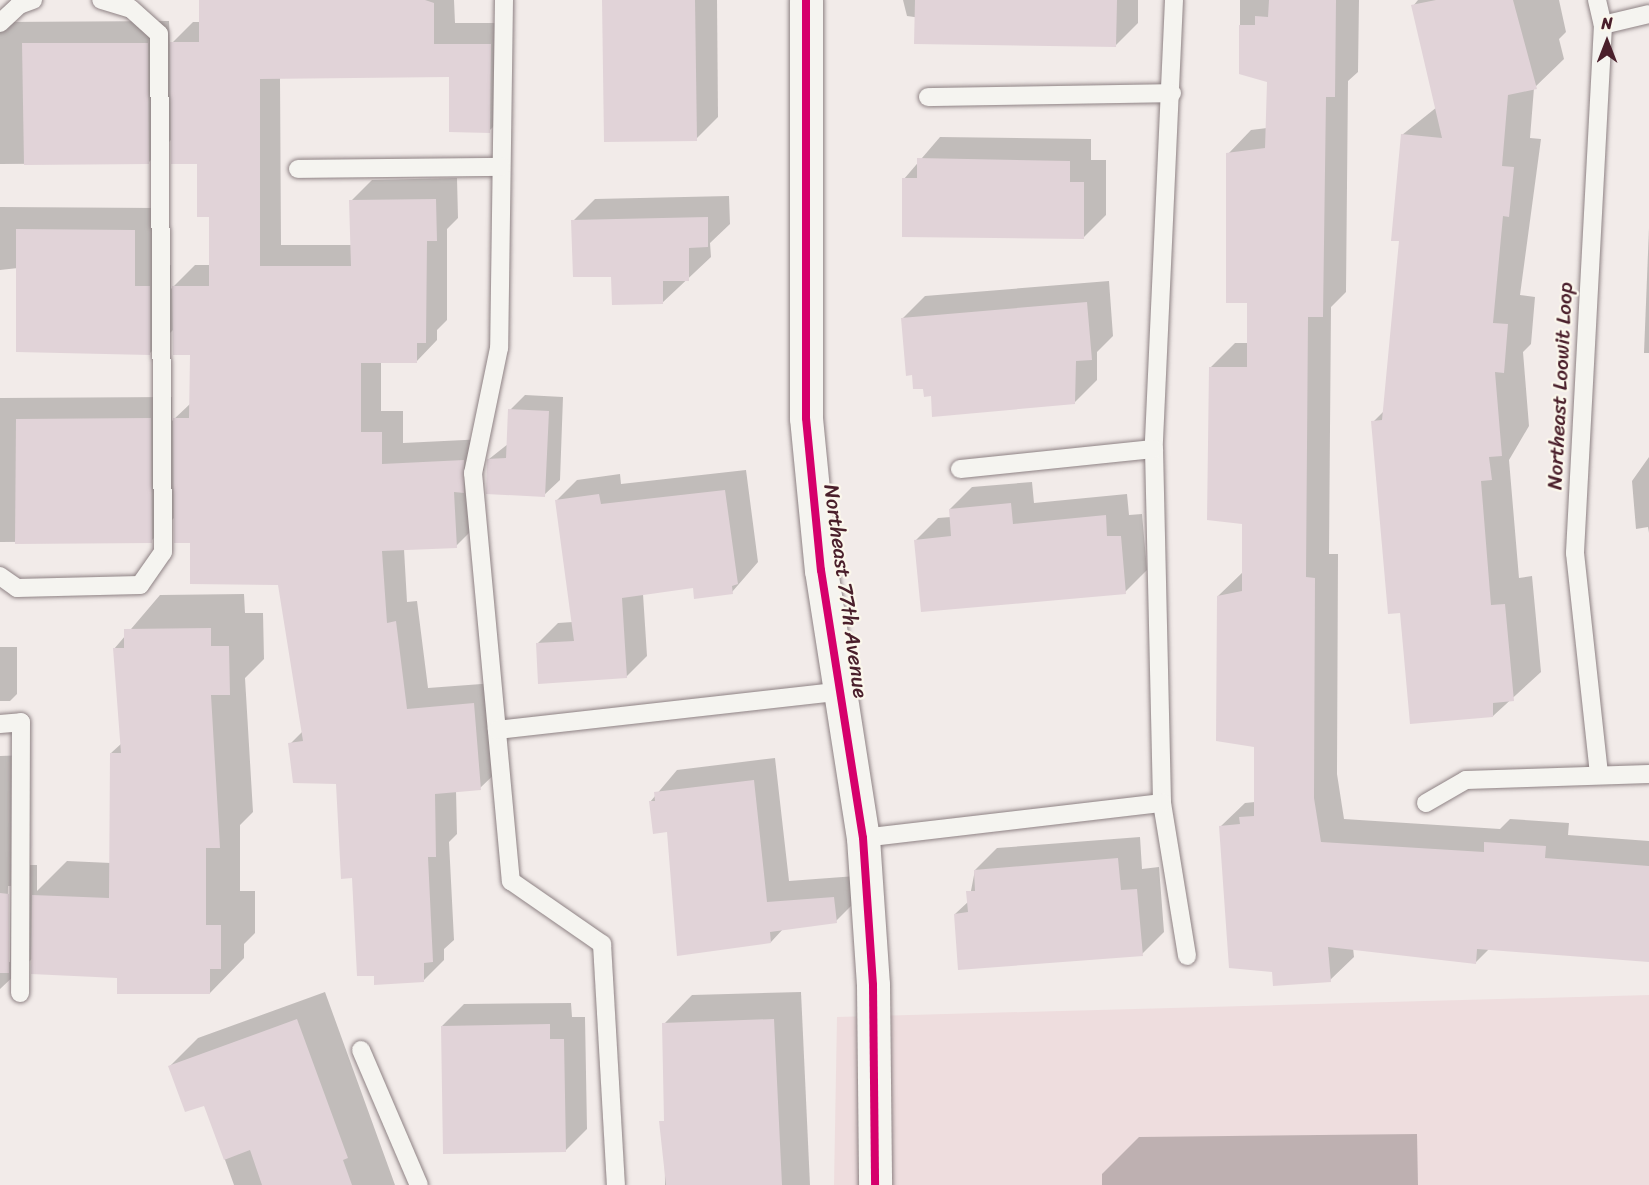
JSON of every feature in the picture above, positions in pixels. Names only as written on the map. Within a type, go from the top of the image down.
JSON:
[{"type":"street","name":"Northeast 77th Avenue","points":[[806,0],[806,418],[820,570],[842,691],[863,838],[873,985],[875,1185]]},
{"type":"lane","points":[[0,23],[19,5],[33,0]]},
{"type":"lane","points":[[0,576],[17,588],[140,585],[163,552],[159,34],[131,9],[101,0]]},
{"type":"lane","points":[[504,0],[499,348],[473,473],[511,881],[602,944],[616,1185]]},
{"type":"lane","points":[[1174,0],[1172,93],[1154,449],[1162,803],[1187,956]]},
{"type":"lane","name":"Northeast Loowit Loop","points":[[1597,0],[1603,25],[1575,553],[1599,774]]},
{"type":"lane","points":[[1603,25],[1649,14]]},
{"type":"lane","points":[[928,97],[1172,93]]},
{"type":"lane","points":[[298,169],[501,167]]},
{"type":"lane","points":[[960,469],[1154,449]]},
{"type":"lane","points":[[497,730],[842,691]]},
{"type":"lane","points":[[0,724],[21,722],[20,993]]},
{"type":"lane","points":[[1426,803],[1466,780],[1649,774]]},
{"type":"lane","points":[[863,838],[1162,803]]},
{"type":"lane","points":[[361,1050],[419,1185]]},
{"type":"shaded area","points":[[1649,995],[1649,1185],[834,1185],[837,1017]]},
{"type":"building","points":[[199,0],[425,0],[434,3],[434,44],[491,44],[490,133],[449,132],[449,77],[260,79],[260,266],[351,266],[349,200],[436,199],[437,241],[427,241],[426,343],[417,343],[417,363],[361,363],[361,432],[382,432],[382,464],[464,460],[464,493],[454,492],[457,548],[382,551],[387,623],[396,621],[407,709],[474,703],[481,790],[435,794],[436,857],[428,857],[433,962],[424,963],[424,982],[374,985],[374,976],[357,976],[352,878],[341,879],[336,784],[293,783],[288,743],[303,741],[278,585],[190,584],[190,543],[174,543],[173,418],[189,418],[190,355],[173,355],[172,286],[209,286],[209,217],[197,217],[197,164],[171,164],[170,42],[199,42]]},
{"type":"building","points":[[602,0],[695,0],[697,141],[604,142]]},
{"type":"building","points":[[915,0],[1117,0],[1116,47],[914,44]]},
{"type":"building","points":[[1269,0],[1336,0],[1335,97],[1326,97],[1323,317],[1308,317],[1306,577],[1315,578],[1314,798],[1321,842],[1484,852],[1484,842],[1546,846],[1545,858],[1649,866],[1649,962],[1477,949],[1476,964],[1328,947],[1331,982],[1273,986],[1272,972],[1229,968],[1219,826],[1240,824],[1239,817],[1254,816],[1254,747],[1216,741],[1217,596],[1242,591],[1242,524],[1207,520],[1209,367],[1247,367],[1247,303],[1226,303],[1226,153],[1265,148],[1267,82],[1239,74],[1239,25],[1255,25],[1255,16],[1268,17]]},
{"type":"building","points":[[1436,0],[1513,0],[1537,89],[1508,95],[1502,166],[1514,167],[1509,217],[1503,216],[1493,323],[1508,324],[1504,373],[1495,372],[1502,456],[1489,457],[1492,480],[1481,481],[1491,605],[1505,604],[1514,701],[1493,703],[1493,717],[1410,724],[1400,613],[1388,614],[1371,421],[1382,420],[1399,241],[1391,241],[1401,134],[1442,138],[1411,5]]},
{"type":"building","points":[[22,43],[148,43],[149,164],[24,165]]},
{"type":"building","points":[[917,158],[1070,161],[1070,182],[1084,182],[1084,239],[902,237],[902,178],[917,178]]},
{"type":"building","points":[[708,217],[708,247],[689,248],[689,281],[663,281],[663,304],[612,305],[611,277],[573,277],[571,220]]},
{"type":"building","points":[[16,229],[135,230],[135,286],[150,286],[150,355],[16,352]]},
{"type":"building","points":[[1087,302],[1092,360],[1076,361],[1075,404],[932,417],[931,396],[924,397],[923,389],[913,389],[912,375],[906,376],[901,318]]},
{"type":"building","points":[[508,409],[549,411],[545,497],[486,494],[487,459],[506,458]]},
{"type":"building","points":[[151,418],[152,543],[15,544],[16,419]]},
{"type":"building","points":[[725,490],[738,584],[732,586],[733,594],[694,599],[693,588],[622,598],[627,678],[538,684],[536,643],[574,641],[555,500],[599,494],[601,504]]},
{"type":"building","points":[[1011,503],[1013,524],[1106,515],[1107,536],[1121,536],[1126,594],[921,612],[914,540],[951,536],[949,509]]},
{"type":"building","points":[[211,628],[211,646],[229,646],[230,695],[211,695],[220,848],[206,848],[206,925],[221,925],[221,969],[210,969],[210,994],[117,994],[117,978],[31,974],[32,895],[109,898],[110,753],[121,753],[113,648],[124,648],[124,629]]},
{"type":"building","points":[[754,780],[767,902],[834,897],[837,923],[770,932],[771,943],[677,956],[667,832],[653,834],[649,801],[655,801],[654,792]]},
{"type":"building","points":[[1118,858],[1121,890],[1137,889],[1143,956],[958,970],[954,914],[968,912],[966,891],[975,891],[974,870]]},
{"type":"building","points":[[0,893],[9,894],[9,973],[0,973]]},
{"type":"building","points":[[297,1019],[348,1158],[343,1160],[352,1185],[262,1185],[250,1150],[224,1160],[204,1106],[185,1112],[168,1066]]},
{"type":"building","points":[[774,1019],[782,1185],[666,1185],[659,1121],[664,1121],[662,1023]]},
{"type":"building","points":[[550,1024],[550,1039],[564,1039],[566,1152],[443,1154],[441,1026]]},
{"type":"cycle path","points":[[806,0],[806,418],[821,570],[863,838],[873,985],[875,1185]]}]
